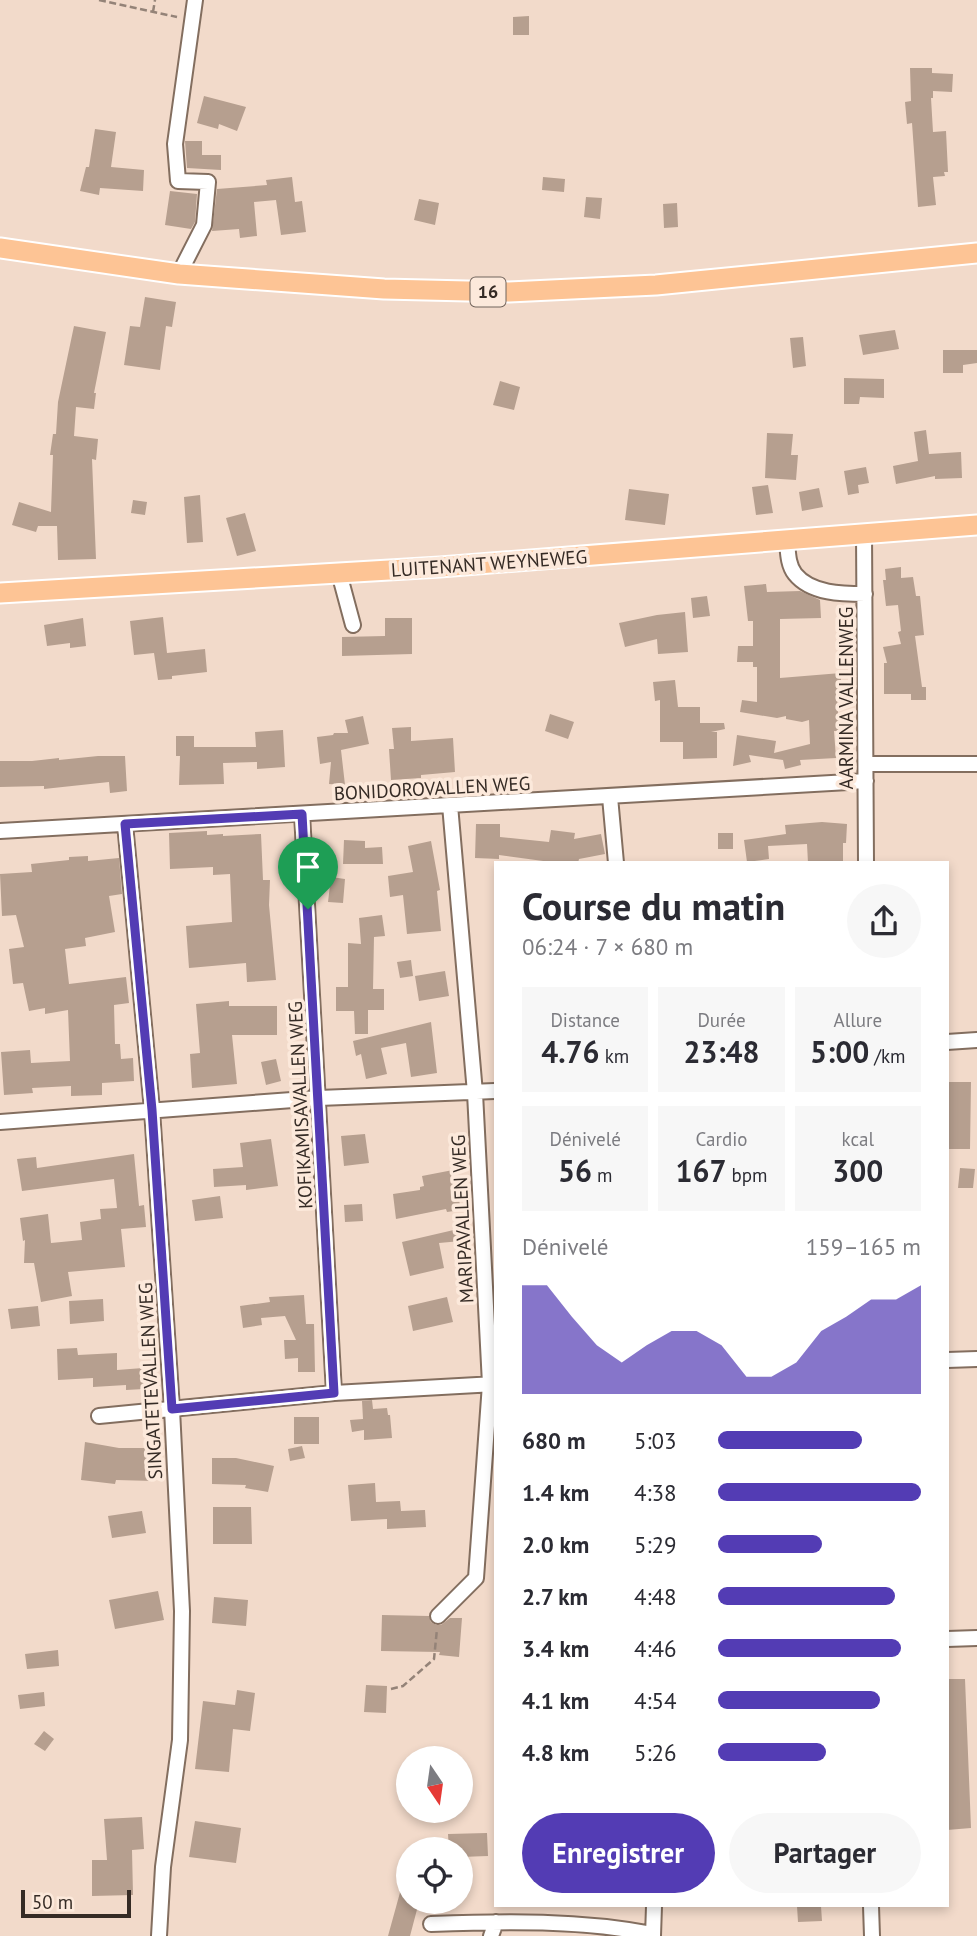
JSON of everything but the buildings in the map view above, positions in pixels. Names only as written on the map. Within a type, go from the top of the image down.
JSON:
[{"type":"main road","name":"16","points":[[0,248],[179,274],[371,289],[509,292],[656,285],[977,253]]},
{"type":"main road","name":"LUITENANT WEYNEWEG","points":[[0,593],[339,573],[977,525]]},
{"type":"street","points":[[179,274],[204,225],[208,182],[178,181],[175,144],[195,0]]},
{"type":"street","name":"AARMINA VALLENWEG","points":[[864,533],[866,861]]},
{"type":"street","points":[[787,541],[789,562],[799,578],[836,594],[865,594]]},
{"type":"street","points":[[339,573],[353,625]]},
{"type":"street","points":[[866,764],[977,764]]},
{"type":"street","name":"BONIDOROVALLEN WEG","points":[[0,831],[866,781]]},
{"type":"street","points":[[610,797],[616,861]]},
{"type":"street","name":"MARIPAVALLEN WEG","points":[[438,1616],[476,1578],[493,1384],[475,1093],[450,806]]},
{"type":"street","name":"KOFIKAMISAVALLEN WEG","points":[[302,814],[334,1393]]},
{"type":"street","name":"SINGATETEVALLEN WEG","points":[[125,824],[152,1110],[182,1611],[180,1740],[163,1867],[159,1936]]},
{"type":"street","points":[[949,1042],[977,1040]]},
{"type":"street","points":[[0,1122],[319,1097],[494,1091]]},
{"type":"street","points":[[949,1360],[977,1359]]},
{"type":"street","points":[[99,1416],[334,1393],[493,1384]]},
{"type":"street","points":[[949,1639],[977,1638]]},
{"type":"street","points":[[431,1924],[493,1929],[547,1922],[614,1926],[653,1935],[654,1907]]},
{"type":"street","points":[[871,1907],[872,1936]]},
{"type":"path","points":[[99,0],[192,20]]},
{"type":"path","points":[[153,12],[155,0]]},
{"type":"path","points":[[391,1689],[403,1686],[434,1659],[438,1616]]},
{"type":"route","points":[[302,814],[308,909],[334,1393],[172,1409],[152,1110],[125,824],[302,814]]}]
